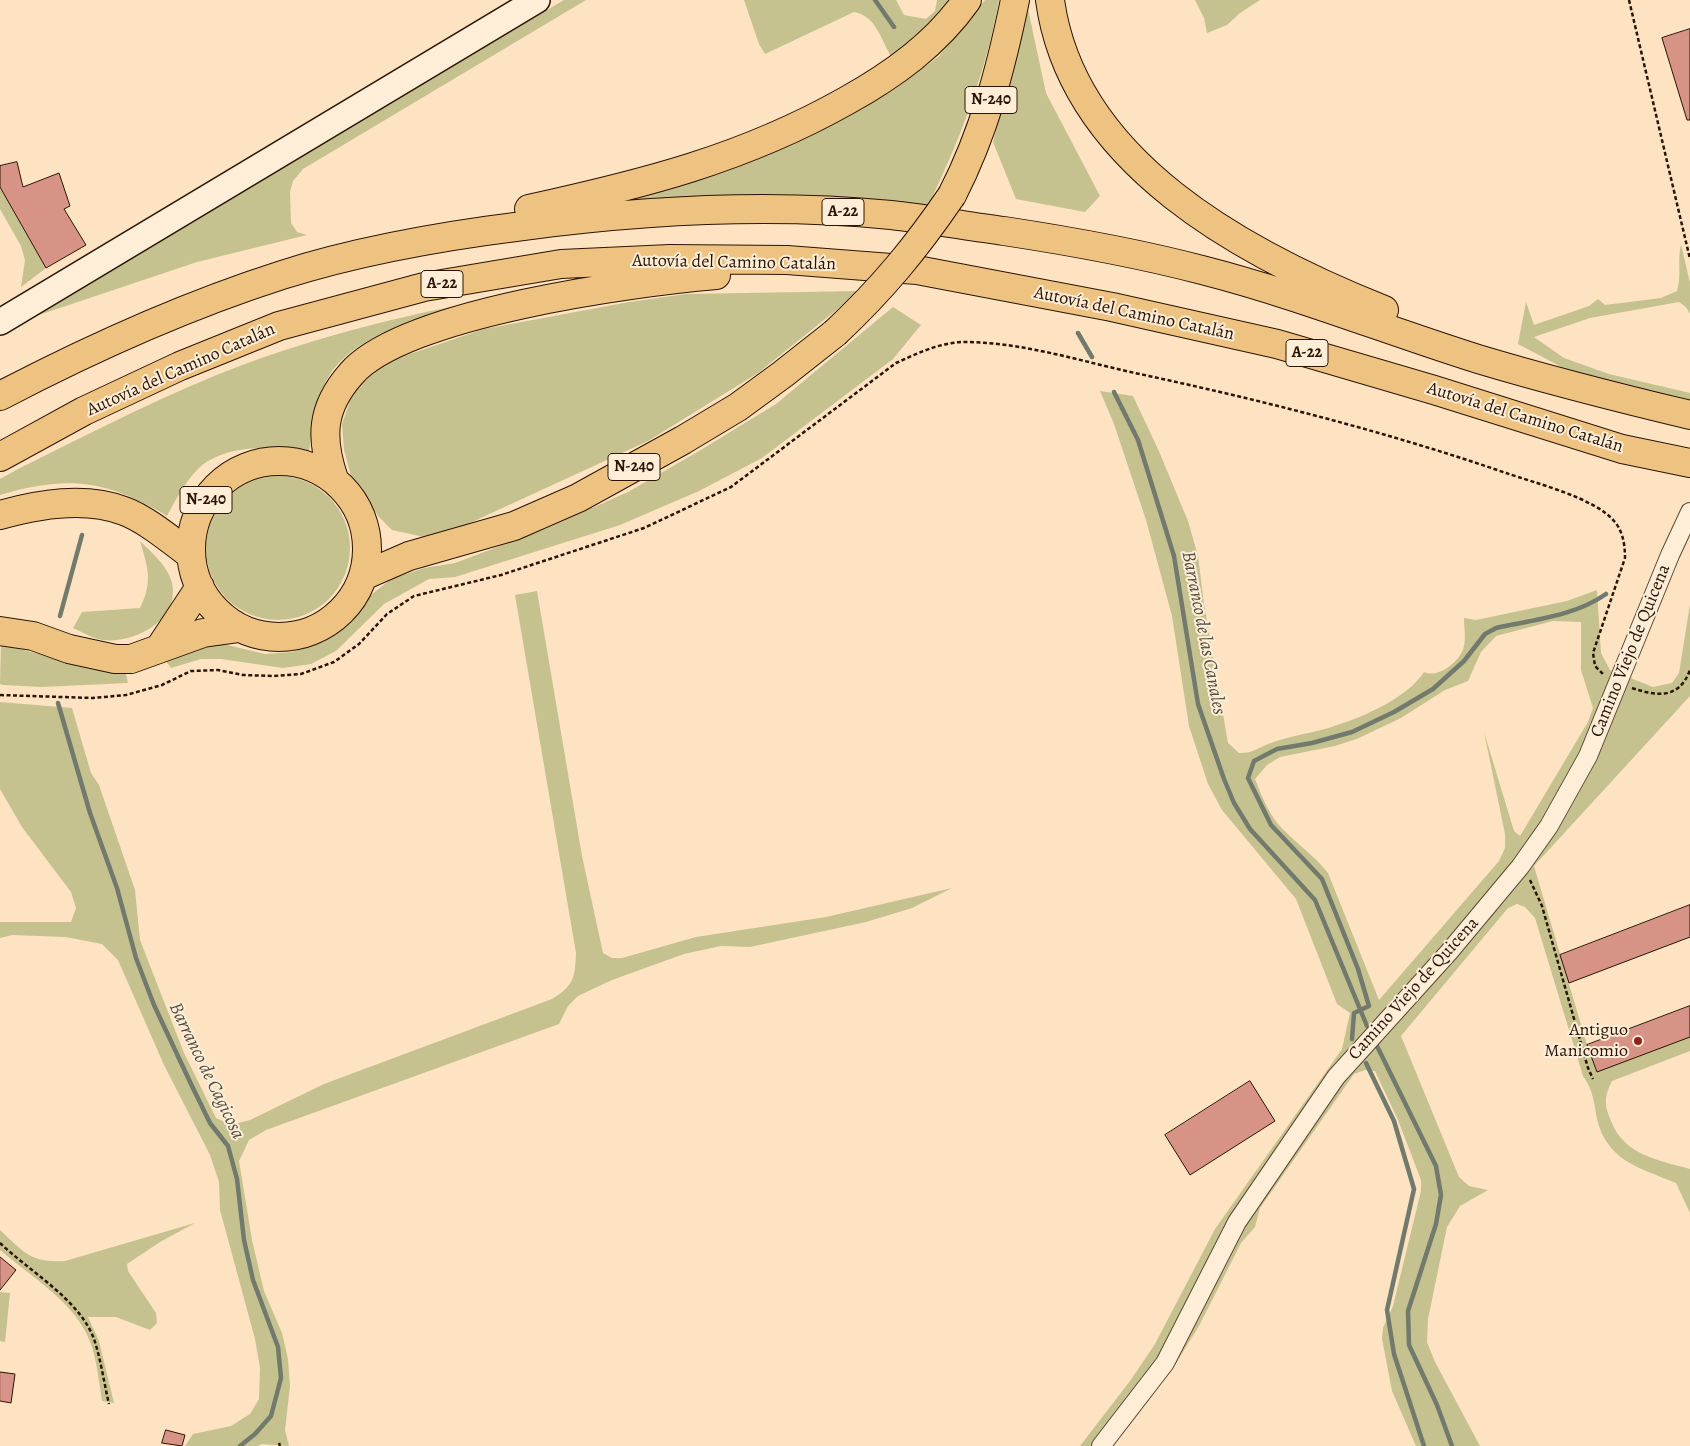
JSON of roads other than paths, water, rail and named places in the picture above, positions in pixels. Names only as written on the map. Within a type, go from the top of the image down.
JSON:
[{"type":"highway","points":[[286,274],[354,251],[440,228],[611,191],[676,174],[760,144],[835,107],[898,69],[938,36],[967,0]]},
{"type":"highway","name":"N-240","points":[[363,576],[410,556],[514,526],[578,498],[738,407],[784,374],[835,333],[885,284],[920,242],[952,194],[979,136],[1000,66],[1015,0]]},
{"type":"highway","points":[[1050,0],[1053,20],[1082,94],[1106,130],[1172,195],[1208,221],[1316,281],[1382,309],[1596,382],[1690,407]]},
{"type":"highway","name":"A-22","points":[[0,396],[102,346],[182,311],[286,274],[427,240],[581,218],[717,210],[793,210],[890,215],[1078,242],[1203,270],[1476,358],[1590,391],[1690,415]]},
{"type":"highway","name":"Autovía del Camino Catalán","points":[[0,457],[84,411],[180,366],[279,326],[424,287],[561,264],[670,259],[787,260],[917,270],[1112,308],[1276,344],[1434,390],[1622,449],[1690,463]]},
{"type":"highway","points":[[334,479],[324,442],[326,421],[336,394],[352,372],[377,352],[407,338],[471,318],[518,307],[658,280],[768,270],[917,270]]},
{"type":"highway","name":"N-240","points":[[285,460],[319,470],[334,479],[348,494],[360,513],[366,535],[367,555],[363,576],[351,599],[334,617],[312,630],[288,636],[262,635],[239,628],[219,614],[208,603],[200,587],[190,555],[192,533],[202,506],[219,483],[234,472],[252,465],[285,460]]},
{"type":"highway","points":[[0,516],[53,505],[92,503],[125,511],[190,555]]},
{"type":"highway","points":[[366,535],[410,556]]},
{"type":"highway","points":[[161,646],[200,587]]},
{"type":"highway","name":"N-240","points":[[0,632],[33,636],[69,649],[115,659],[131,658],[203,633],[239,628]]},
{"type":"street","points":[[0,322],[537,0]]},
{"type":"street","name":"Camino Viejo de Quicena","points":[[1101,1446],[1165,1363],[1237,1222],[1336,1076],[1449,952],[1520,867],[1570,792],[1588,756],[1670,554],[1690,512]]},
{"type":"waterway","name":"Barranco de las Canales","points":[[875,0],[894,27]]},
{"type":"waterway","name":"Barranco de las Canales","points":[[1078,333],[1092,357]]},
{"type":"waterway","name":"Barranco de las Canales","points":[[1114,392],[1138,440],[1174,556],[1198,704],[1224,779],[1234,803],[1250,829],[1315,900],[1367,1026]]},
{"type":"waterway","name":"Barranco de Cagicosa","points":[[60,616],[82,535]]},
{"type":"waterway","points":[[1352,1039],[1354,1013],[1369,1006],[1358,969],[1322,879],[1271,825],[1248,778],[1254,761],[1277,749],[1312,743],[1352,732],[1394,712],[1433,689],[1464,661],[1485,634],[1496,628],[1539,620],[1567,612],[1606,594]]},
{"type":"waterway","name":"Barranco de Cagicosa","points":[[58,703],[90,813],[117,888],[136,958],[154,1005],[210,1123],[228,1146],[237,1179],[244,1240],[253,1280],[278,1347],[281,1378],[271,1416],[255,1434],[240,1446]]},
{"type":"waterway","name":"Barranco de las Canales","points":[[1377,1046],[1436,1166],[1441,1195],[1436,1224],[1408,1311],[1409,1345],[1437,1405],[1452,1446]]},
{"type":"waterway","points":[[1366,1063],[1394,1121],[1414,1189],[1387,1310],[1394,1354],[1424,1446]]},
{"type":"place","name":"Antiguo Manicomio","points":[[1638,1041]]}]
